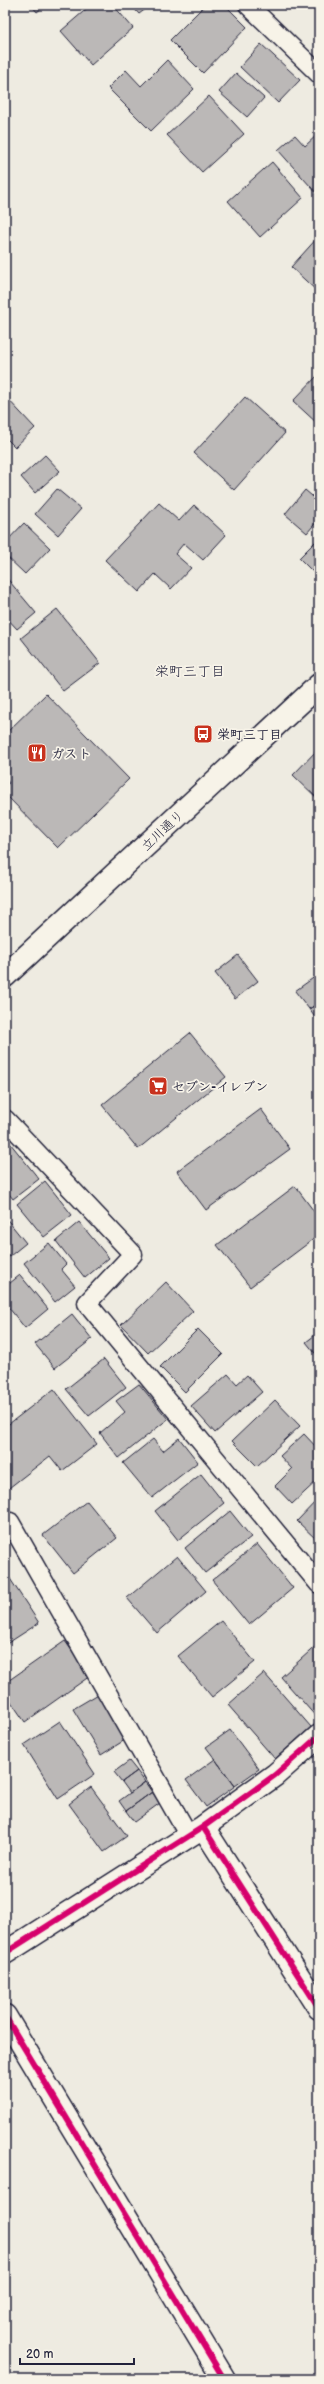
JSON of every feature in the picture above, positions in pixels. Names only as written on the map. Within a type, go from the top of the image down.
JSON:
[{"type":"street","name":"立川通り","points":[[5,976],[319,685]]},
{"type":"street","points":[[5,1953],[196,1832],[275,1775],[319,1736]]},
{"type":"street","points":[[196,1832],[319,2008]]},
{"type":"street","points":[[5,2016],[224,2379]]},
{"type":"lane","points":[[248,5],[319,74]]},
{"type":"lane","points":[[5,1120],[132,1254],[87,1303],[319,1584]]},
{"type":"lane","points":[[10,1522],[196,1832]]},
{"type":"building","points":[[31,5],[46,5],[37,12]]},
{"type":"building","points":[[91,5],[113,5],[133,28],[91,65],[61,31]]},
{"type":"building","points":[[131,5],[151,5],[139,14]]},
{"type":"building","points":[[205,5],[225,5],[247,27],[203,73],[170,40]]},
{"type":"building","points":[[261,44],[300,80],[278,103],[240,67]]},
{"type":"building","points":[[167,60],[194,89],[151,131],[108,88],[126,70],[141,86]]},
{"type":"building","points":[[236,73],[264,98],[247,117],[219,92]]},
{"type":"building","points":[[209,96],[244,134],[202,172],[167,135]]},
{"type":"building","points":[[319,133],[319,196],[278,150],[295,135],[305,146]]},
{"type":"building","points":[[272,162],[303,198],[260,237],[228,201]]},
{"type":"building","points":[[319,236],[319,293],[291,267]]},
{"type":"building","points":[[318,375],[319,376],[319,425],[293,401]]},
{"type":"building","points":[[5,396],[35,428],[15,447],[5,437]]},
{"type":"building","points":[[245,397],[285,433],[234,490],[194,453]]},
{"type":"building","points":[[45,455],[60,471],[35,493],[21,477]]},
{"type":"building","points":[[57,489],[81,509],[58,535],[35,514]]},
{"type":"building","points":[[305,490],[319,502],[319,519],[307,533],[285,514]]},
{"type":"building","points":[[159,503],[179,521],[194,505],[226,535],[203,560],[184,543],[175,554],[191,568],[171,589],[155,574],[139,592],[105,560]]},
{"type":"building","points":[[24,523],[50,548],[25,574],[5,555],[5,543]]},
{"type":"building","points":[[319,538],[319,578],[299,558]]},
{"type":"building","points":[[5,576],[36,613],[17,629],[5,616]]},
{"type":"building","points":[[57,609],[100,663],[63,691],[21,638]]},
{"type":"building","points":[[46,694],[129,779],[58,848],[5,794],[5,787],[9,783],[5,778],[5,734]]},
{"type":"building","points":[[319,748],[319,800],[293,775]]},
{"type":"building","points":[[238,955],[258,981],[235,999],[215,973]]},
{"type":"building","points":[[316,976],[319,981],[319,1003],[309,1009],[295,991]]},
{"type":"building","points":[[319,1003],[319,1023],[309,1009]]},
{"type":"building","points":[[190,1033],[226,1077],[138,1149],[102,1105]]},
{"type":"building","points":[[261,1109],[290,1149],[206,1210],[177,1171]]},
{"type":"building","points":[[10,1143],[39,1179],[13,1199],[5,1189],[5,1147]]},
{"type":"building","points":[[45,1181],[72,1215],[44,1237],[17,1204]]},
{"type":"building","points":[[295,1186],[319,1218],[319,1235],[250,1287],[217,1245]]},
{"type":"building","points":[[5,1217],[26,1243],[5,1260]]},
{"type":"building","points":[[79,1222],[109,1258],[85,1278],[56,1241]]},
{"type":"building","points":[[49,1243],[66,1264],[61,1269],[75,1286],[55,1302],[24,1263]]},
{"type":"building","points":[[20,1275],[48,1309],[25,1328],[5,1303],[5,1287]]},
{"type":"building","points":[[166,1282],[193,1311],[148,1353],[121,1325]]},
{"type":"building","points":[[72,1314],[92,1339],[55,1368],[35,1344]]},
{"type":"building","points":[[198,1329],[223,1354],[185,1392],[160,1367]]},
{"type":"building","points":[[319,1332],[319,1358],[306,1342]]},
{"type":"building","points":[[104,1359],[126,1387],[89,1416],[66,1389]]},
{"type":"building","points":[[228,1374],[237,1384],[247,1375],[262,1392],[215,1433],[191,1406]]},
{"type":"building","points":[[139,1384],[168,1419],[119,1458],[100,1433],[125,1412],[116,1401]]},
{"type":"building","points":[[54,1389],[97,1444],[62,1471],[50,1456],[5,1491],[5,1427]]},
{"type":"building","points":[[275,1400],[300,1426],[257,1466],[232,1441]]},
{"type":"building","points":[[304,1434],[319,1450],[319,1479],[292,1504],[275,1486],[292,1469],[280,1456]]},
{"type":"building","points":[[179,1438],[198,1462],[152,1498],[123,1463],[153,1439],[163,1451]]},
{"type":"building","points":[[201,1474],[224,1503],[178,1540],[155,1511]]},
{"type":"building","points":[[319,1498],[319,1542],[297,1521]]},
{"type":"building","points":[[87,1501],[117,1538],[73,1573],[43,1535]]},
{"type":"building","points":[[230,1511],[251,1537],[205,1573],[185,1548]]},
{"type":"building","points":[[257,1544],[293,1588],[249,1625],[212,1580]]},
{"type":"building","points":[[177,1556],[206,1591],[157,1633],[127,1598]]},
{"type":"building","points":[[5,1571],[39,1623],[5,1645]]},
{"type":"building","points":[[221,1621],[255,1662],[212,1697],[178,1656]]},
{"type":"building","points":[[65,1641],[90,1676],[25,1722],[5,1693],[5,1683]]},
{"type":"building","points":[[319,1643],[319,1718],[318,1719],[281,1677]]},
{"type":"building","points":[[264,1673],[311,1727],[275,1759],[228,1705]]},
{"type":"building","points":[[100,1693],[128,1738],[101,1755],[73,1709]]},
{"type":"building","points":[[60,1721],[95,1774],[58,1799],[24,1745]]},
{"type":"building","points":[[230,1730],[259,1769],[235,1786],[206,1747]]},
{"type":"building","points":[[215,1759],[235,1786],[206,1807],[186,1780]]},
{"type":"building","points":[[129,1761],[137,1771],[122,1782],[114,1772]]},
{"type":"building","points":[[137,1771],[145,1782],[130,1793],[122,1782]]},
{"type":"building","points":[[145,1782],[152,1792],[126,1811],[119,1801]]},
{"type":"building","points":[[91,1787],[127,1836],[104,1852],[69,1804]]},
{"type":"building","points":[[152,1792],[160,1803],[134,1822],[126,1811]]},
{"type":"cycle path","points":[[5,1953],[203,1827],[275,1775],[319,1736]]},
{"type":"cycle path","points":[[203,1827],[319,2008]]},
{"type":"cycle path","points":[[5,2016],[224,2379]]},
{"type":"place","name":"栄町三丁目","points":[[203,734]]},
{"type":"place","name":"ガスト","points":[[37,753]]},
{"type":"place","name":"セブン-イレブン","points":[[158,1086]]},
{"type":"district","name":"栄町三丁目","points":[[190,671]]}]
